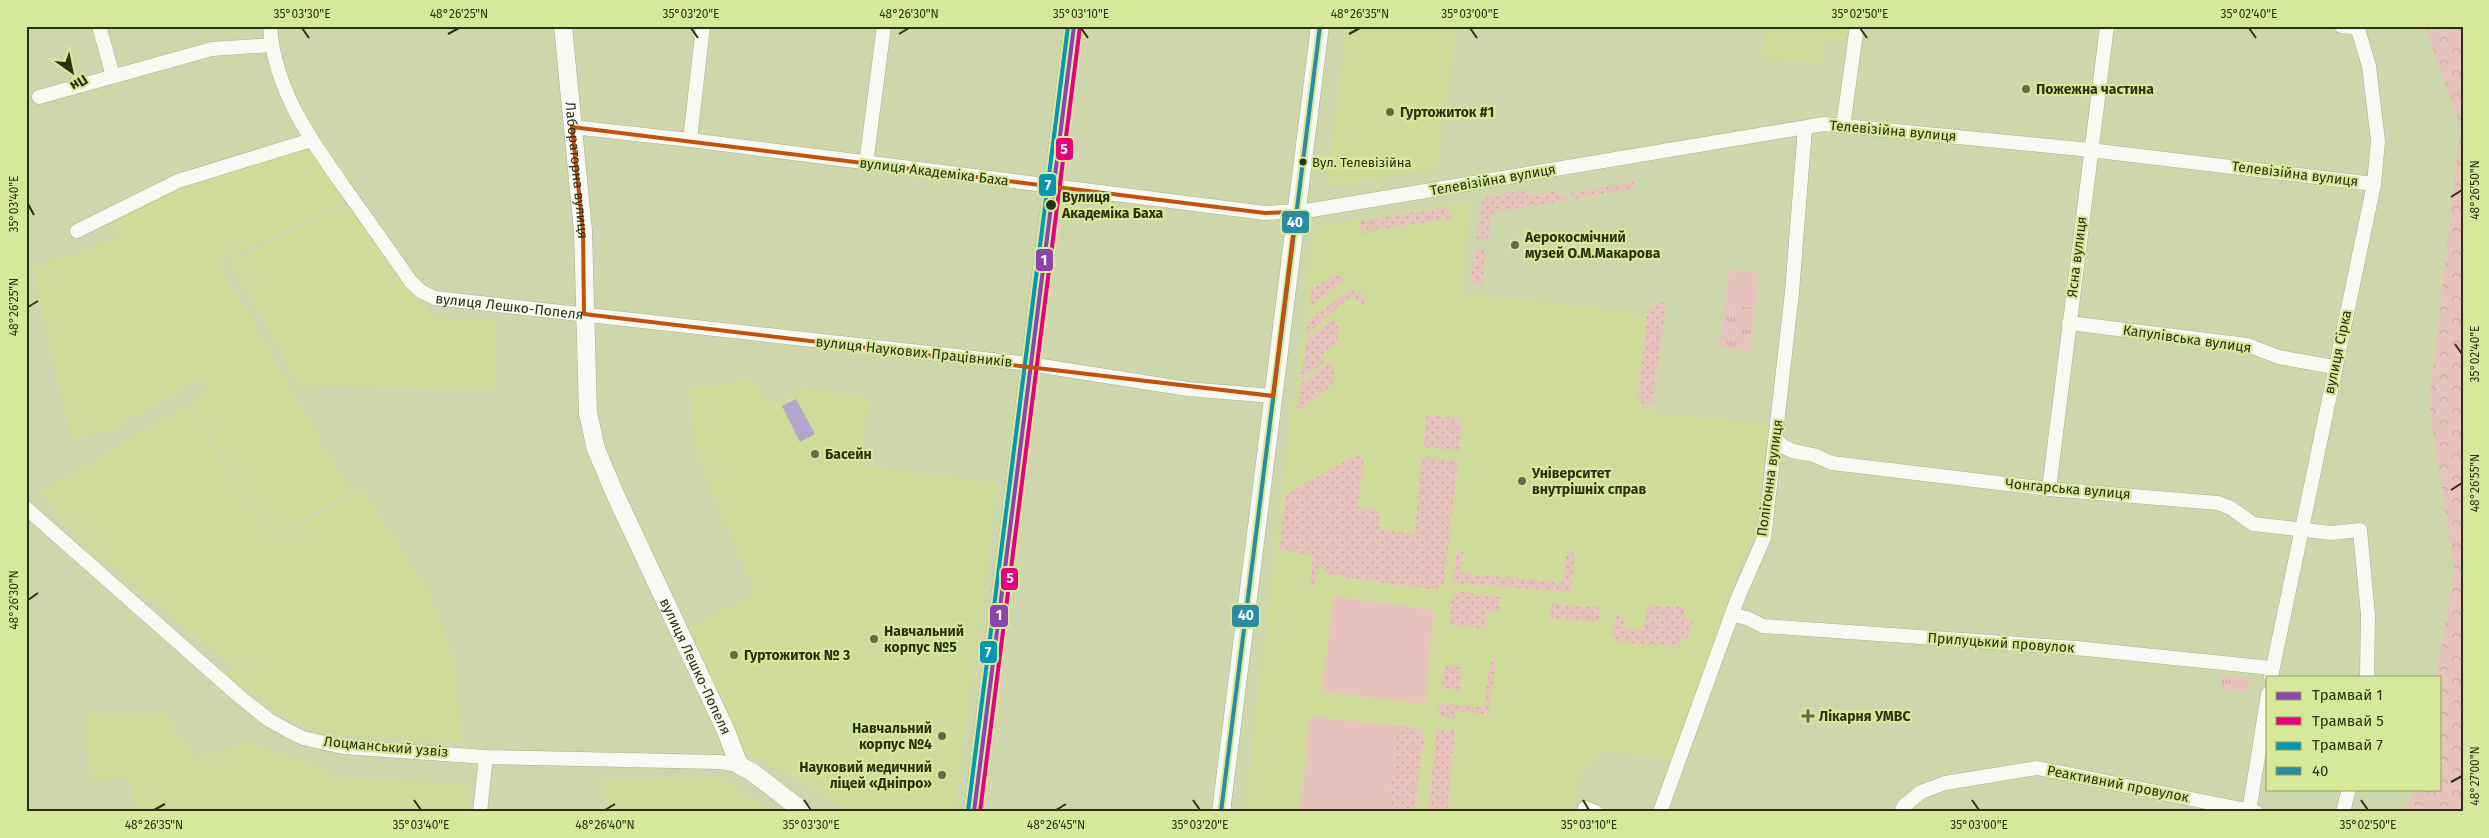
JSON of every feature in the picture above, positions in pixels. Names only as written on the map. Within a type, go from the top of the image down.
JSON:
[{"type":"main road","name":"Лабораторна вулиця","points":[[563,26],[583,231],[584,314]]},
{"type":"main road","points":[[1221,812],[1320,26]]},
{"type":"main road","name":"вулиця Лешко-Попеля","points":[[584,314],[588,413],[596,448],[615,494],[726,731],[739,765]]},
{"type":"main road","points":[[739,765],[752,772],[804,812]]},
{"type":"street","points":[[99,26],[113,76]]},
{"type":"street","name":"вулиця Лешко-Попеля","points":[[270,26],[271,45],[281,84],[311,140],[411,282],[422,292],[435,298],[584,314]]},
{"type":"street","points":[[690,140],[703,26]]},
{"type":"street","points":[[866,164],[884,26]]},
{"type":"street","points":[[972,812],[1071,26]]},
{"type":"street","points":[[1843,126],[1857,26]]},
{"type":"street","name":"Ясна вулиця","points":[[2049,489],[2107,26]]},
{"type":"street","points":[[2341,26],[2358,27]]},
{"type":"street","name":"вулиця Сірка","points":[[2271,672],[2374,184],[2378,141],[2369,66],[2358,27]]},
{"type":"street","points":[[39,97],[212,49],[271,45]]},
{"type":"street","name":"Телевізійна вулиця","points":[[1296,212],[1824,124],[2090,150],[2374,184]]},
{"type":"street","name":"вулиця Академіка Баха","points":[[572,127],[690,140],[866,164],[1265,213],[1296,212]]},
{"type":"street","name":"Полігонна вулиця","points":[[1660,812],[1732,615],[1764,538],[1793,282],[1805,128]]},
{"type":"street","points":[[77,231],[178,181],[311,140]]},
{"type":"street","name":"вулиця Наукових Працівників","points":[[584,314],[1028,364],[1188,389],[1273,396]]},
{"type":"street","name":"Капулівська вулиця","points":[[2069,323],[2247,345],[2278,357],[2334,367]]},
{"type":"street","name":"Чонгарська вулиця","points":[[1776,440],[1783,447],[1798,454],[1814,455],[1832,463],[2049,489],[2218,503],[2231,508],[2253,524],[2331,532],[2360,530],[2368,615],[2367,676]]},
{"type":"street","name":"Лоцманський узвіз","points":[[26,508],[239,696],[269,720],[303,738],[343,747],[486,757],[719,762],[739,765]]},
{"type":"street","name":"Прилуцький провулок","points":[[1732,615],[1747,618],[1763,626],[2076,648],[2271,672]]},
{"type":"street","points":[[2251,811],[2266,708]]},
{"type":"street","points":[[480,812],[480,796],[486,757]]},
{"type":"street","name":"Реактивний провулок","points":[[1901,812],[1904,806],[1921,792],[1945,783],[2037,768],[2251,811]]},
{"type":"street","points":[[2343,812],[2350,790]]},
{"type":"street","points":[[1584,812],[1585,808],[1596,812]]},
{"type":"highlighted area","points":[[572,127],[1265,213],[1296,212],[1273,396],[584,314],[583,231]]},
{"type":"shaded area","name":"Гуртожиток #1","points":[[1346,26],[1418,26],[1456,31],[1437,168],[1326,188]]},
{"type":"shaded area","points":[[1767,26],[1848,26],[1846,41],[1826,39],[1823,63],[1763,57]]},
{"type":"shaded area","points":[[305,148],[311,152],[350,201],[218,261],[350,492],[270,540],[190,402],[208,391],[201,379],[113,429],[72,439],[32,268],[120,238],[111,217],[175,186]]},
{"type":"shaded area","name":"Університет внутрішніх справ","points":[[1470,200],[1460,295],[1506,297],[1663,317],[1651,412],[1770,425],[1753,536],[1725,598],[1718,632],[1670,761],[1604,750],[1578,773],[1574,812],[1244,812],[1314,227]]},
{"type":"shaded area","points":[[348,206],[435,318],[496,319],[494,391],[299,385],[230,261]]},
{"type":"shaded area","points":[[752,377],[767,406],[804,388],[869,397],[859,465],[998,483],[954,812],[854,812],[744,751],[689,628],[755,593],[696,451],[689,388],[726,385]]},
{"type":"shaded area","points":[[796,399],[815,434],[800,442],[782,406]]},
{"type":"shaded area","points":[[188,404],[262,530],[312,627],[233,666],[113,569],[63,521],[40,493]]},
{"type":"shaded area","points":[[363,489],[430,595],[453,656],[462,741],[329,734],[309,730],[262,701],[227,675],[234,667],[313,627],[270,543]]},
{"type":"shaded area","points":[[87,712],[166,714],[196,759],[249,742],[316,767],[332,776],[470,785],[469,812],[134,812],[130,778],[90,779]]},
{"type":"shaded area","points":[[720,777],[771,812],[610,812],[598,780]]},
{"type":"green space","points":[[2425,26],[2463,26],[2463,812],[2406,812],[2415,790],[2442,790],[2442,676],[2436,676],[2454,570],[2429,401],[2461,127]]},
{"type":"green space","points":[[1635,182],[1636,188],[1571,199],[1570,193]]},
{"type":"green space","points":[[1525,190],[1532,195],[1557,191],[1558,195],[1566,194],[1568,200],[1491,213],[1488,241],[1476,240],[1483,198]]},
{"type":"green space","points":[[1444,207],[1451,212],[1452,218],[1360,233],[1361,221]]},
{"type":"green space","points":[[1475,248],[1486,250],[1482,284],[1470,282]]},
{"type":"green space","points":[[1729,269],[1759,273],[1755,308],[1725,305]]},
{"type":"green space","points":[[1334,275],[1340,275],[1345,280],[1309,308],[1311,290]]},
{"type":"green space","points":[[1352,288],[1355,292],[1367,295],[1364,306],[1352,296],[1306,335],[1308,321]]},
{"type":"green space","points":[[1659,301],[1666,303],[1652,404],[1645,408],[1638,397],[1647,311]]},
{"type":"green space","points":[[1725,305],[1755,308],[1750,351],[1719,347]]},
{"type":"green space","points":[[1330,321],[1335,321],[1339,328],[1337,343],[1320,356],[1324,362],[1300,381],[1307,339]]},
{"type":"green space","points":[[1326,364],[1331,364],[1335,370],[1332,385],[1297,411],[1301,384]]},
{"type":"green space","points":[[1426,415],[1462,419],[1459,451],[1423,447]]},
{"type":"green space","points":[[1352,456],[1364,457],[1357,506],[1377,510],[1380,529],[1415,534],[1421,457],[1458,461],[1444,584],[1435,590],[1328,575],[1326,569],[1318,568],[1315,587],[1310,586],[1313,554],[1279,550],[1286,495]]},
{"type":"green space","points":[[1456,551],[1463,552],[1462,573],[1562,583],[1567,552],[1575,553],[1571,592],[1453,583]]},
{"type":"green space","points":[[1458,591],[1500,597],[1499,612],[1487,612],[1485,629],[1449,625],[1452,597]]},
{"type":"green space","points":[[1333,596],[1434,610],[1425,704],[1322,692]]},
{"type":"green space","points":[[1550,603],[1597,607],[1602,610],[1599,620],[1592,622],[1549,618]]},
{"type":"green space","points":[[1648,605],[1685,607],[1683,615],[1693,623],[1687,639],[1672,647],[1613,641],[1612,635],[1617,616],[1625,613],[1623,628],[1643,630]]},
{"type":"green space","points":[[1490,661],[1496,662],[1488,714],[1455,711],[1455,718],[1438,716],[1439,703],[1484,708]]},
{"type":"green space","points":[[1445,665],[1462,667],[1459,691],[1441,688]]},
{"type":"green space","points":[[2222,676],[2249,678],[2248,692],[2221,689]]},
{"type":"green space","points":[[1310,716],[1398,726],[1389,812],[1300,812]]},
{"type":"green space","points":[[1398,726],[1420,729],[1424,736],[1414,812],[1389,812]]},
{"type":"green space","points":[[1437,728],[1455,730],[1447,812],[1428,812]]},
{"type":"tram line","name":"7","points":[[968,811],[1068,26]]},
{"type":"tram line","name":"1","points":[[974,812],[1074,26]]},
{"type":"tram line","name":"5","points":[[980,812],[1080,27]]},
{"type":"transit line","name":"40","points":[[1221,812],[1320,26]]},
{"type":"place","name":"Пожежна частина","points":[[2026,89]]},
{"type":"place","name":"Гуртожиток #1","points":[[1390,112]]},
{"type":"place","name":"Вул. Телевізійна","points":[[1303,162]]},
{"type":"place","name":"Вулиця Академіка Баха","points":[[1051,205]]},
{"type":"place","name":"Аерокосмічний музей О.М.Макарова","points":[[1515,245]]},
{"type":"place","name":"Басейн","points":[[815,454]]},
{"type":"place","name":"Університет внутрішніх справ","points":[[1522,481]]},
{"type":"place","name":"Навчальний корпус №5","points":[[874,639]]},
{"type":"place","name":"Гуртожиток № 3","points":[[734,655]]},
{"type":"place","name":"Лікарня УМВС","points":[[1808,716]]},
{"type":"place","name":"Навчальний корпус №4","points":[[942,736]]},
{"type":"place","name":"Науковий медичний ліцей «Дніпро»","points":[[942,775]]}]
